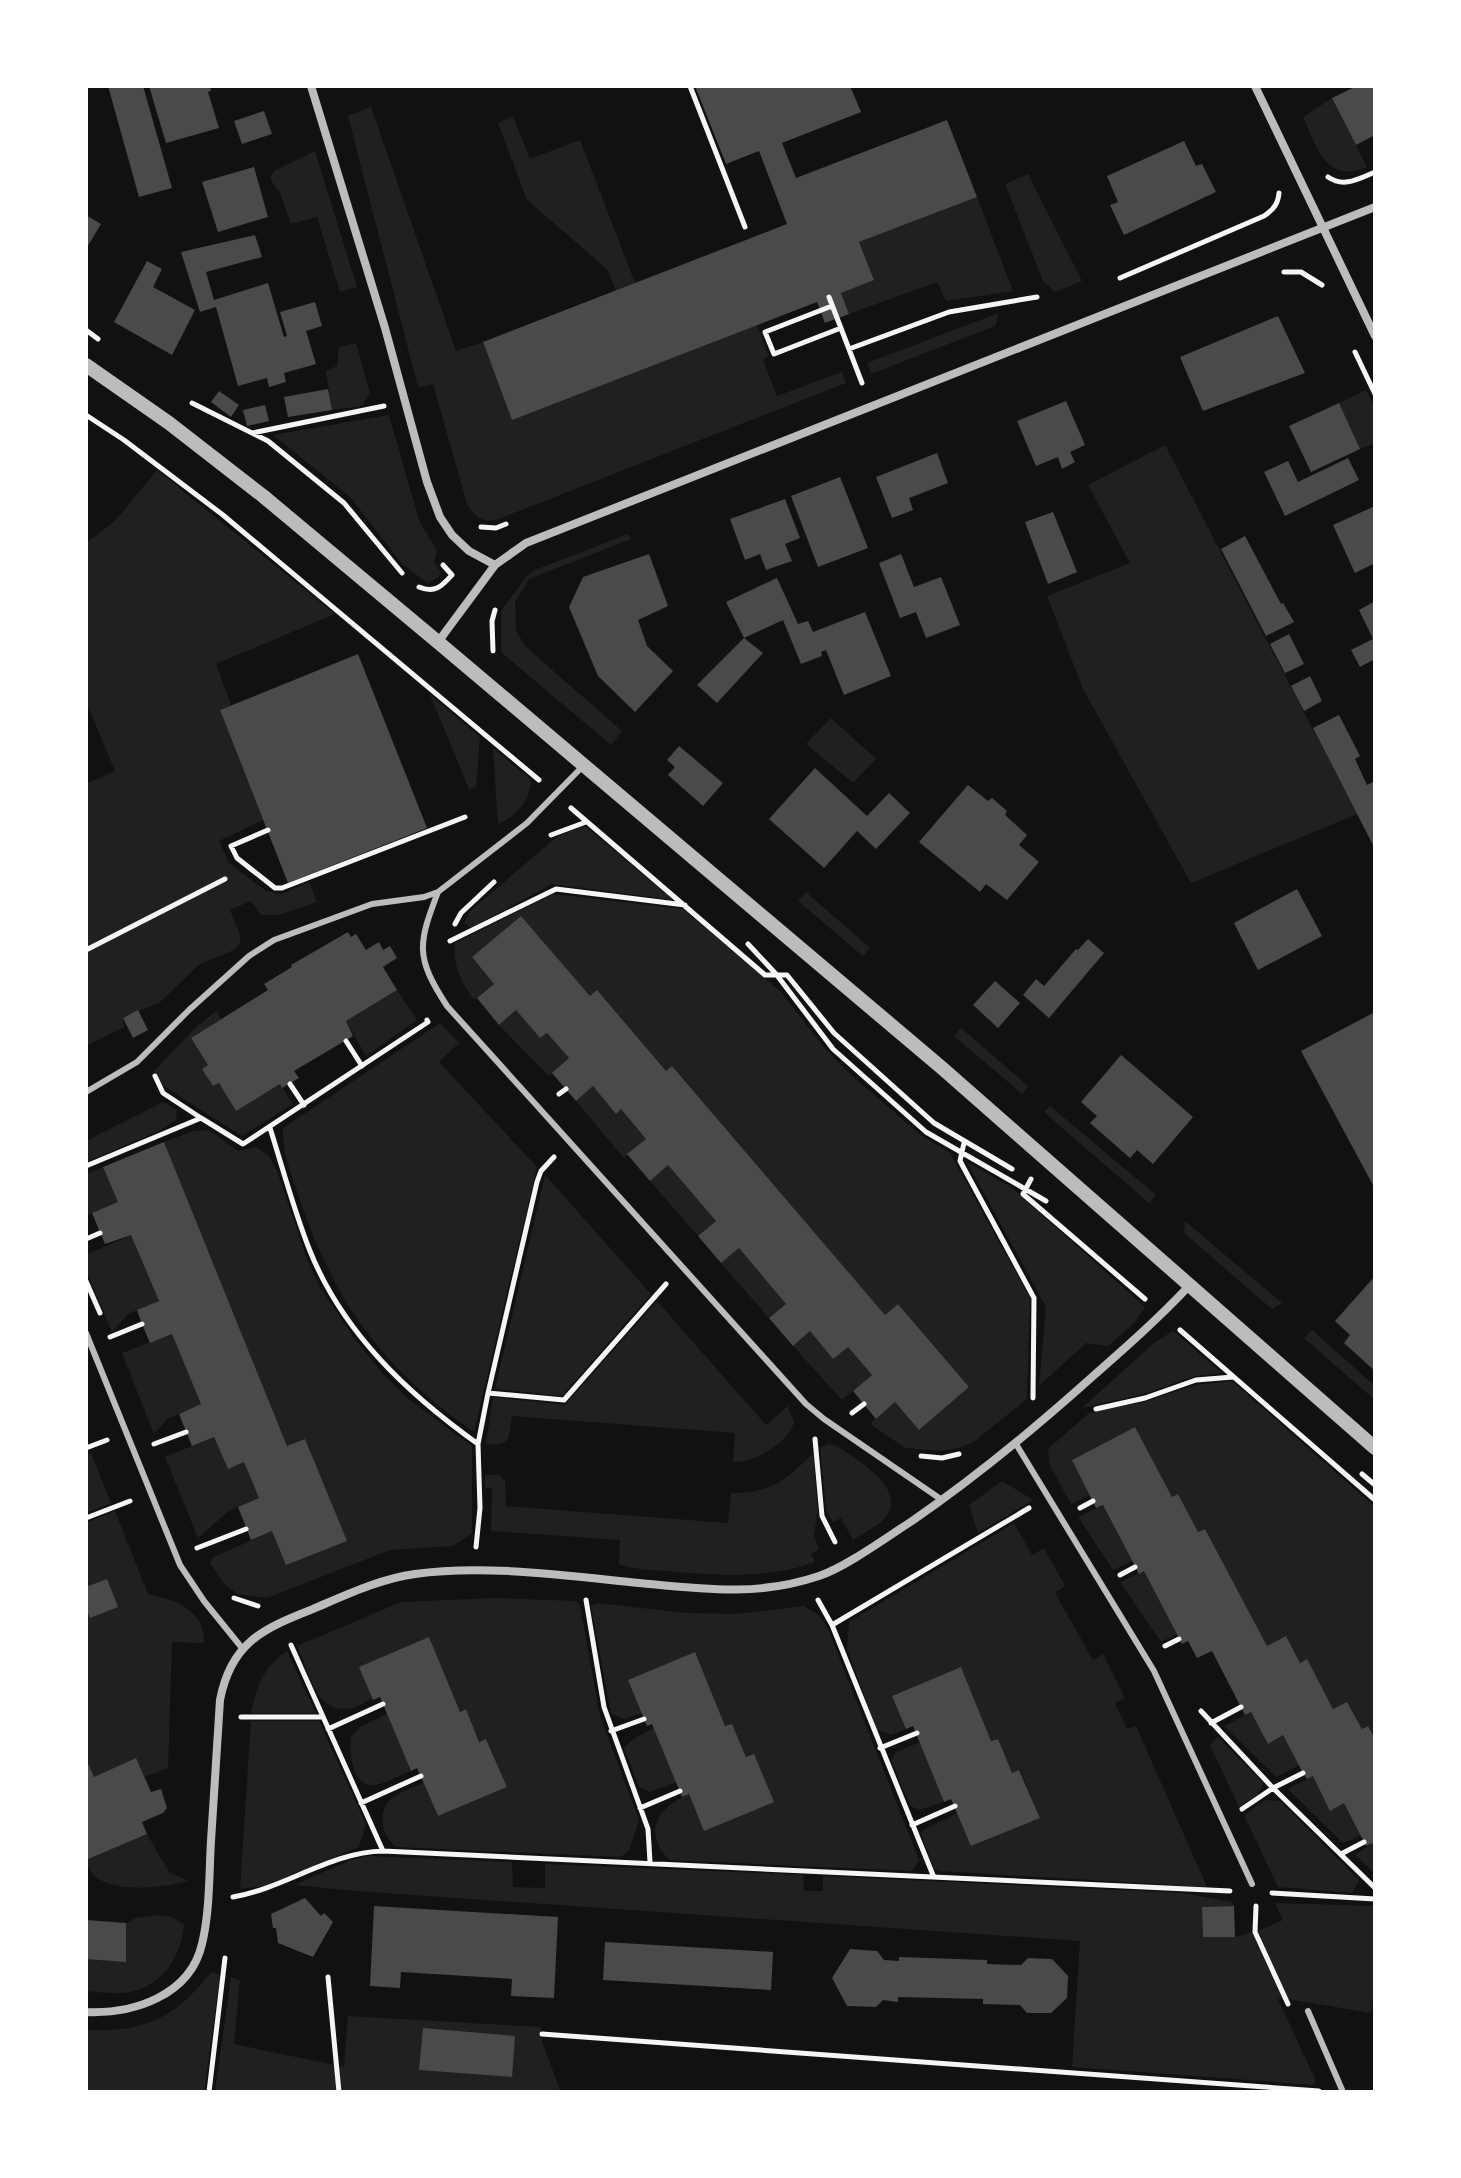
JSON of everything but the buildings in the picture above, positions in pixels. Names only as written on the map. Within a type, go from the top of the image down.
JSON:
[{"type":"street","points":[[311,86],[385,328],[427,482],[440,517],[452,535],[469,551],[495,565]]},
{"type":"street","points":[[1255,86],[1375,336]]},
{"type":"street","points":[[438,642],[495,565],[526,543],[1375,207]]},
{"type":"street","points":[[86,365],[169,423],[263,496],[438,642],[942,1068],[1375,1448]]},
{"type":"street","points":[[86,2012],[121,2012],[155,2001],[185,1976],[202,1946],[220,1700],[232,1662],[256,1635],[381,1581],[419,1573],[487,1572],[586,1577],[675,1587],[770,1590],[822,1576],[942,1500],[1016,1444],[1163,1314],[1189,1286]]},
{"type":"lane","points":[[86,1092],[125,1071],[249,956],[274,940],[372,904],[424,897],[438,892],[515,833],[583,766]]},
{"type":"lane","points":[[438,892],[424,929],[423,960],[447,1006],[806,1404],[942,1500]]},
{"type":"lane","points":[[86,1333],[185,1573],[242,1648]]},
{"type":"lane","points":[[1016,1444],[1154,1671],[1252,1884]]},
{"type":"lane","points":[[1308,2011],[1343,2092]]},
{"type":"path","points":[[690,86],[745,227]]},
{"type":"path","points":[[1328,177],[1336,183],[1348,183],[1375,172]]},
{"type":"path","points":[[1110,282],[1264,216],[1273,210],[1279,191]]},
{"type":"path","points":[[1275,274],[1301,272],[1322,286],[1329,298]]},
{"type":"path","points":[[829,297],[862,383]]},
{"type":"path","points":[[849,349],[949,312],[1037,297]]},
{"type":"path","points":[[832,306],[765,332],[774,354],[841,328]]},
{"type":"path","points":[[86,330],[110,347]]},
{"type":"path","points":[[1349,339],[1375,394]]},
{"type":"path","points":[[848,389],[877,377]]},
{"type":"path","points":[[180,397],[268,441],[344,503],[408,580]]},
{"type":"path","points":[[252,433],[405,402]]},
{"type":"path","points":[[86,415],[223,515],[765,975],[787,975],[834,1033],[934,1123],[1031,1179],[1023,1194],[1375,1500]]},
{"type":"path","points":[[470,522],[483,528],[496,528],[509,523]]},
{"type":"path","points":[[415,584],[433,591],[452,575]]},
{"type":"path","points":[[268,830],[231,846],[237,858],[275,888],[282,888],[465,817]]},
{"type":"path","points":[[545,839],[559,830],[587,821]]},
{"type":"path","points":[[448,949],[454,925],[461,913],[503,874]]},
{"type":"path","points":[[86,950],[225,879]]},
{"type":"path","points":[[450,941],[556,889],[686,905]]},
{"type":"path","points":[[738,936],[776,974],[842,1058],[926,1132],[1050,1204]]},
{"type":"path","points":[[146,1053],[147,1062],[163,1093],[243,1144],[428,1022],[424,1015]]},
{"type":"path","points":[[346,1041],[362,1066]]},
{"type":"path","points":[[549,1083],[569,1104]]},
{"type":"path","points":[[290,1084],[304,1105]]},
{"type":"path","points":[[559,1094],[566,1089]]},
{"type":"path","points":[[86,1166],[201,1118]]},
{"type":"path","points":[[270,1128],[311,1253],[342,1309],[384,1365],[403,1384],[434,1412],[478,1444]]},
{"type":"path","points":[[465,1551],[476,1550],[480,1508],[478,1444],[537,1182],[541,1171],[569,1141]]},
{"type":"path","points":[[964,1143],[960,1161],[1034,1298],[1033,1400]]},
{"type":"path","points":[[86,1239],[100,1233]]},
{"type":"path","points":[[488,1393],[564,1400],[683,1265]]},
{"type":"path","points":[[86,1281],[115,1351]]},
{"type":"path","points":[[110,1338],[142,1324]]},
{"type":"path","points":[[1083,1411],[1145,1398],[1196,1380],[1234,1377]]},
{"type":"path","points":[[851,1414],[864,1404]]},
{"type":"path","points":[[845,1409],[859,1420]]},
{"type":"path","points":[[148,1430],[159,1457]]},
{"type":"path","points":[[814,1430],[822,1516],[845,1562]]},
{"type":"path","points":[[154,1444],[186,1432]]},
{"type":"path","points":[[914,1455],[942,1458],[973,1448]]},
{"type":"path","points":[[1352,1465],[1375,1485]]},
{"type":"path","points":[[86,1518],[151,1493]]},
{"type":"path","points":[[832,1625],[1048,1497]]},
{"type":"path","points":[[197,1548],[246,1529]]},
{"type":"path","points":[[192,1535],[201,1557]]},
{"type":"path","points":[[229,1595],[244,1603],[260,1606],[272,1604],[281,1623]]},
{"type":"path","points":[[601,1597],[586,1596],[604,1707],[648,1829],[650,1862]]},
{"type":"path","points":[[805,1601],[820,1600],[832,1625],[933,1875]]},
{"type":"path","points":[[304,1637],[290,1643],[383,1851]]},
{"type":"path","points":[[1193,1700],[1273,1788],[1375,1888]]},
{"type":"path","points":[[328,1729],[383,1704]]},
{"type":"path","points":[[1211,1723],[1241,1707]]},
{"type":"path","points":[[240,1732],[242,1708]]},
{"type":"path","points":[[241,1717],[323,1717]]},
{"type":"path","points":[[611,1731],[644,1719]]},
{"type":"path","points":[[880,1748],[917,1733]]},
{"type":"path","points":[[1222,1820],[1303,1773]]},
{"type":"path","points":[[361,1803],[421,1776]]},
{"type":"path","points":[[640,1808],[680,1791]]},
{"type":"path","points":[[912,1825],[955,1806]]},
{"type":"path","points":[[1341,1854],[1364,1842]]},
{"type":"path","points":[[231,1897],[253,1893],[361,1852],[383,1851],[933,1875],[1375,1899]]},
{"type":"path","points":[[230,1909],[232,1882]]},
{"type":"path","points":[[1252,1884],[1256,1892],[1255,1932],[1286,2003],[1308,2011]]},
{"type":"path","points":[[209,2092],[227,1945]]},
{"type":"path","points":[[328,1977],[339,2092]]},
{"type":"path","points":[[542,2034],[1322,2091]]},
{"type":"shaded area","points":[[1332,98],[1367,167],[1341,171],[1332,167],[1319,151],[1303,117]]},
{"type":"shaded area","points":[[371,107],[456,351],[483,342],[512,419],[757,325],[769,356],[763,360],[777,396],[842,372],[846,383],[496,520],[479,518],[467,504],[433,384],[418,387],[348,116]]},
{"type":"shaded area","points":[[513,116],[530,159],[580,140],[635,283],[616,291],[607,269],[527,200],[498,123]]},
{"type":"shaded area","points":[[315,151],[357,287],[340,292],[317,217],[291,224],[280,193],[270,179],[274,171]]},
{"type":"shaded area","points":[[1028,174],[1082,281],[1055,292],[1043,281],[1005,184]]},
{"type":"shaded area","points":[[977,197],[1013,291],[946,301],[937,282],[849,314],[841,293],[874,279],[859,242]]},
{"type":"shaded area","points":[[999,313],[995,326],[871,374],[867,363]]},
{"type":"shaded area","points":[[356,343],[370,392],[362,406],[332,410],[326,371],[337,366],[339,347]]},
{"type":"shaded area","points":[[1366,390],[1375,408],[1375,443],[1360,449],[1339,403]]},
{"type":"shaded area","points":[[389,415],[420,523],[437,550],[434,562],[441,572],[439,577],[428,583],[403,565],[350,497],[273,435]]},
{"type":"shaded area","points":[[1165,445],[1357,814],[1191,883],[1083,689],[1047,596],[1130,563],[1088,485]]},
{"type":"shaded area","points":[[157,470],[335,614],[216,664],[231,705],[220,710],[263,820],[219,841],[229,863],[266,891],[281,894],[309,882],[317,902],[279,915],[261,915],[251,901],[230,910],[240,935],[240,943],[234,950],[200,964],[159,1003],[123,1017],[124,1027],[86,1046],[86,784],[115,771],[86,702],[86,543],[115,521]]},
{"type":"shaded area","points":[[628,534],[631,539],[529,579],[515,602],[516,631],[526,647],[622,731],[611,745],[501,652],[501,611],[535,570]]},
{"type":"shaded area","points":[[430,695],[480,737],[476,787],[469,789]]},
{"type":"shaded area","points":[[831,718],[876,759],[853,783],[806,744]]},
{"type":"shaded area","points":[[493,748],[531,780],[521,807],[498,824]]},
{"type":"shaded area","points":[[585,826],[673,900],[552,884],[471,928],[464,923],[470,911],[558,836]]},
{"type":"shaded area","points":[[806,892],[870,948],[863,956],[798,901]]},
{"type":"shaded area","points":[[553,894],[683,909],[781,992],[823,1046],[850,1074],[922,1136],[950,1153],[1030,1298],[1027,1399],[972,1443],[941,1451],[905,1448],[870,1424],[895,1402],[919,1430],[969,1387],[898,1304],[885,1315],[672,1066],[666,1071],[597,991],[590,996],[521,916],[472,957],[494,984],[474,1000],[466,987],[457,966],[455,943]]},
{"type":"shaded area","points":[[397,990],[417,1020],[366,1056],[346,1021]]},
{"type":"shaded area","points":[[516,1010],[540,1038],[547,1033],[569,1058],[549,1076],[499,1025]]},
{"type":"shaded area","points":[[216,1011],[221,1019],[191,1038],[208,1065],[202,1069],[213,1086],[219,1083],[236,1110],[280,1084],[293,1104],[242,1136],[162,1085],[154,1071]]},
{"type":"shaded area","points":[[440,1023],[459,1043],[439,1062],[537,1167],[474,1432],[442,1409],[389,1359],[347,1302],[314,1237],[291,1173],[283,1137],[283,1128]]},
{"type":"shaded area","points":[[961,1028],[1028,1086],[1022,1094],[954,1036]]},
{"type":"shaded area","points":[[593,1086],[616,1113],[621,1109],[646,1139],[624,1158],[576,1101]]},
{"type":"shaded area","points":[[163,1102],[177,1110],[176,1120],[159,1131],[86,1162],[86,1141]]},
{"type":"shaded area","points":[[1050,1106],[1156,1195],[1149,1203],[1044,1112]]},
{"type":"shaded area","points":[[209,1130],[238,1151],[256,1147],[269,1156],[320,1287],[354,1338],[407,1398],[472,1446],[472,1533],[453,1546],[390,1550],[267,1598],[238,1594],[225,1585],[210,1563],[214,1557],[272,1531],[305,1439],[287,1446],[164,1142],[193,1131]]},
{"type":"shaded area","points":[[967,1162],[1011,1187],[1145,1307],[1135,1322],[1108,1346],[1086,1343],[1039,1386],[1046,1307]]},
{"type":"shaded area","points":[[668,1165],[716,1221],[698,1236],[650,1181]]},
{"type":"shaded area","points":[[103,1167],[118,1202],[86,1216],[86,1174]]},
{"type":"shaded area","points":[[545,1175],[651,1294],[562,1396],[495,1389]]},
{"type":"shaded area","points":[[1185,1221],[1282,1303],[1272,1309],[1184,1233]]},
{"type":"shaded area","points":[[131,1235],[159,1301],[128,1314],[112,1332],[86,1270],[86,1255]]},
{"type":"shaded area","points":[[739,1248],[786,1304],[769,1318],[721,1263]]},
{"type":"shaded area","points":[[657,1301],[766,1425],[788,1406],[794,1422],[778,1444],[751,1459],[733,1462],[735,1433],[512,1416],[508,1439],[501,1444],[486,1444],[493,1397],[565,1405]]},
{"type":"shaded area","points":[[1312,1330],[1375,1386],[1375,1400],[1304,1338]]},
{"type":"shaded area","points":[[810,1331],[833,1359],[848,1347],[872,1375],[842,1400],[793,1346]]},
{"type":"shaded area","points":[[1173,1331],[1222,1373],[1195,1376],[1147,1393],[1082,1408],[1154,1343]]},
{"type":"shaded area","points":[[172,1334],[201,1404],[167,1419],[154,1434],[122,1353]]},
{"type":"shaded area","points":[[1232,1381],[1375,1507],[1375,1739],[1368,1726],[1362,1729],[1347,1702],[1333,1709],[1307,1660],[1300,1663],[1286,1637],[1267,1646],[1205,1529],[1198,1532],[1178,1494],[1172,1497],[1135,1427],[1072,1460],[1090,1495],[1071,1504],[1050,1466],[1048,1449],[1089,1413],[1143,1402],[1196,1385]]},
{"type":"shaded area","points":[[214,1437],[228,1468],[244,1462],[259,1498],[230,1510],[198,1538],[165,1457]]},
{"type":"shaded area","points":[[829,1444],[837,1446],[867,1467],[890,1496],[891,1507],[885,1518],[853,1540],[841,1518],[833,1522],[826,1510],[820,1448]]},
{"type":"shaded area","points":[[91,1453],[111,1503],[86,1513],[86,1455]]},
{"type":"shaded area","points":[[813,1453],[818,1508],[814,1536],[819,1549],[811,1554],[815,1562],[797,1567],[742,1575],[643,1569],[619,1564],[620,1540],[491,1531],[492,1488],[485,1488],[485,1475],[499,1475],[505,1481],[506,1506],[728,1523],[731,1493],[756,1491],[776,1484]]},
{"type":"shaded area","points":[[1002,1481],[1033,1500],[978,1533],[969,1505]]},
{"type":"shaded area","points":[[1103,1505],[1132,1561],[1113,1570],[1078,1517]]},
{"type":"shaded area","points":[[115,1511],[148,1594],[186,1608],[194,1614],[203,1631],[204,1643],[172,1642],[168,1768],[145,1777],[136,1759],[94,1777],[86,1759],[86,1523]]},
{"type":"shaded area","points":[[1014,1523],[1032,1555],[1044,1548],[1065,1586],[1055,1593],[1093,1660],[1103,1654],[1125,1698],[1115,1703],[1127,1729],[1136,1726],[1207,1887],[934,1869],[921,1833],[925,1829],[958,1813],[972,1846],[1040,1817],[1020,1770],[1012,1773],[998,1739],[991,1741],[961,1667],[892,1696],[906,1729],[891,1735],[877,1730],[847,1649],[849,1622]]},
{"type":"shaded area","points":[[1144,1571],[1177,1634],[1161,1642],[1120,1582]]},
{"type":"shaded area","points":[[494,1598],[576,1601],[580,1606],[600,1716],[639,1820],[629,1851],[620,1857],[396,1847],[385,1832],[383,1813],[389,1801],[401,1793],[423,1783],[438,1816],[507,1787],[487,1739],[479,1742],[466,1709],[460,1712],[429,1638],[381,1691],[350,1708],[335,1708],[321,1698],[297,1646],[401,1602]]},
{"type":"shaded area","points":[[598,1603],[685,1613],[736,1614],[804,1606],[820,1616],[828,1629],[919,1860],[912,1871],[669,1860],[661,1849],[655,1830],[661,1814],[689,1794],[704,1831],[754,1754],[746,1757],[732,1724],[725,1726],[695,1652],[629,1680],[642,1713],[624,1719],[611,1714],[591,1606]]},
{"type":"shaded area","points":[[287,1651],[316,1713],[251,1713],[262,1678],[272,1663]]},
{"type":"shaded area","points":[[1251,1712],[1268,1743],[1283,1735],[1299,1765],[1276,1777],[1224,1726]]},
{"type":"shaded area","points":[[387,1714],[411,1771],[383,1783],[367,1784],[357,1775],[354,1767],[351,1737],[360,1727]]},
{"type":"shaded area","points":[[251,1721],[319,1721],[366,1824],[359,1847],[264,1886],[240,1889]]},
{"type":"shaded area","points":[[654,1728],[677,1782],[650,1792],[639,1787],[624,1748],[633,1739]]},
{"type":"shaded area","points":[[1218,1737],[1263,1783],[1258,1794],[1239,1807],[1210,1745]]},
{"type":"shaded area","points":[[920,1742],[944,1802],[920,1810],[910,1806],[891,1760],[896,1752]]},
{"type":"shaded area","points":[[1313,1776],[1330,1810],[1344,1803],[1361,1835],[1343,1843],[1288,1789]]},
{"type":"shaded area","points":[[1265,1800],[1280,1801],[1359,1880],[1352,1893],[1278,1887],[1244,1815]]},
{"type":"shaded area","points":[[147,1834],[169,1872],[188,1881],[130,1887],[101,1880],[91,1872],[86,1860]]},
{"type":"shaded area","points":[[1372,1843],[1375,1848],[1375,1874],[1355,1855]]},
{"type":"shaded area","points":[[368,1856],[512,1862],[513,1887],[545,1888],[545,1864],[803,1875],[804,1891],[823,1891],[823,1876],[1182,1893],[1232,1902],[1234,1906],[1202,1907],[1203,1937],[1235,1937],[1252,1932],[1282,1998],[1278,1999],[1315,2085],[1072,2067],[1080,1941],[294,1885],[351,1860]]},
{"type":"shaded area","points":[[1275,1903],[1375,1906],[1375,1985],[1371,2013],[1288,1999],[1258,1931],[1283,1920]]},
{"type":"shaded area","points":[[158,1915],[184,1924],[179,1948],[167,1970],[137,1991],[86,1991],[86,1959],[125,1961],[126,1923],[136,1918]]},
{"type":"shaded area","points":[[211,1972],[220,1975],[204,2092],[86,2092],[86,2030],[125,2029],[157,2019],[185,2001]]},
{"type":"shaded area","points":[[231,1977],[240,1980],[234,2044],[344,2067],[348,2016],[541,2027],[542,2042],[561,2092],[215,2092]]}]
